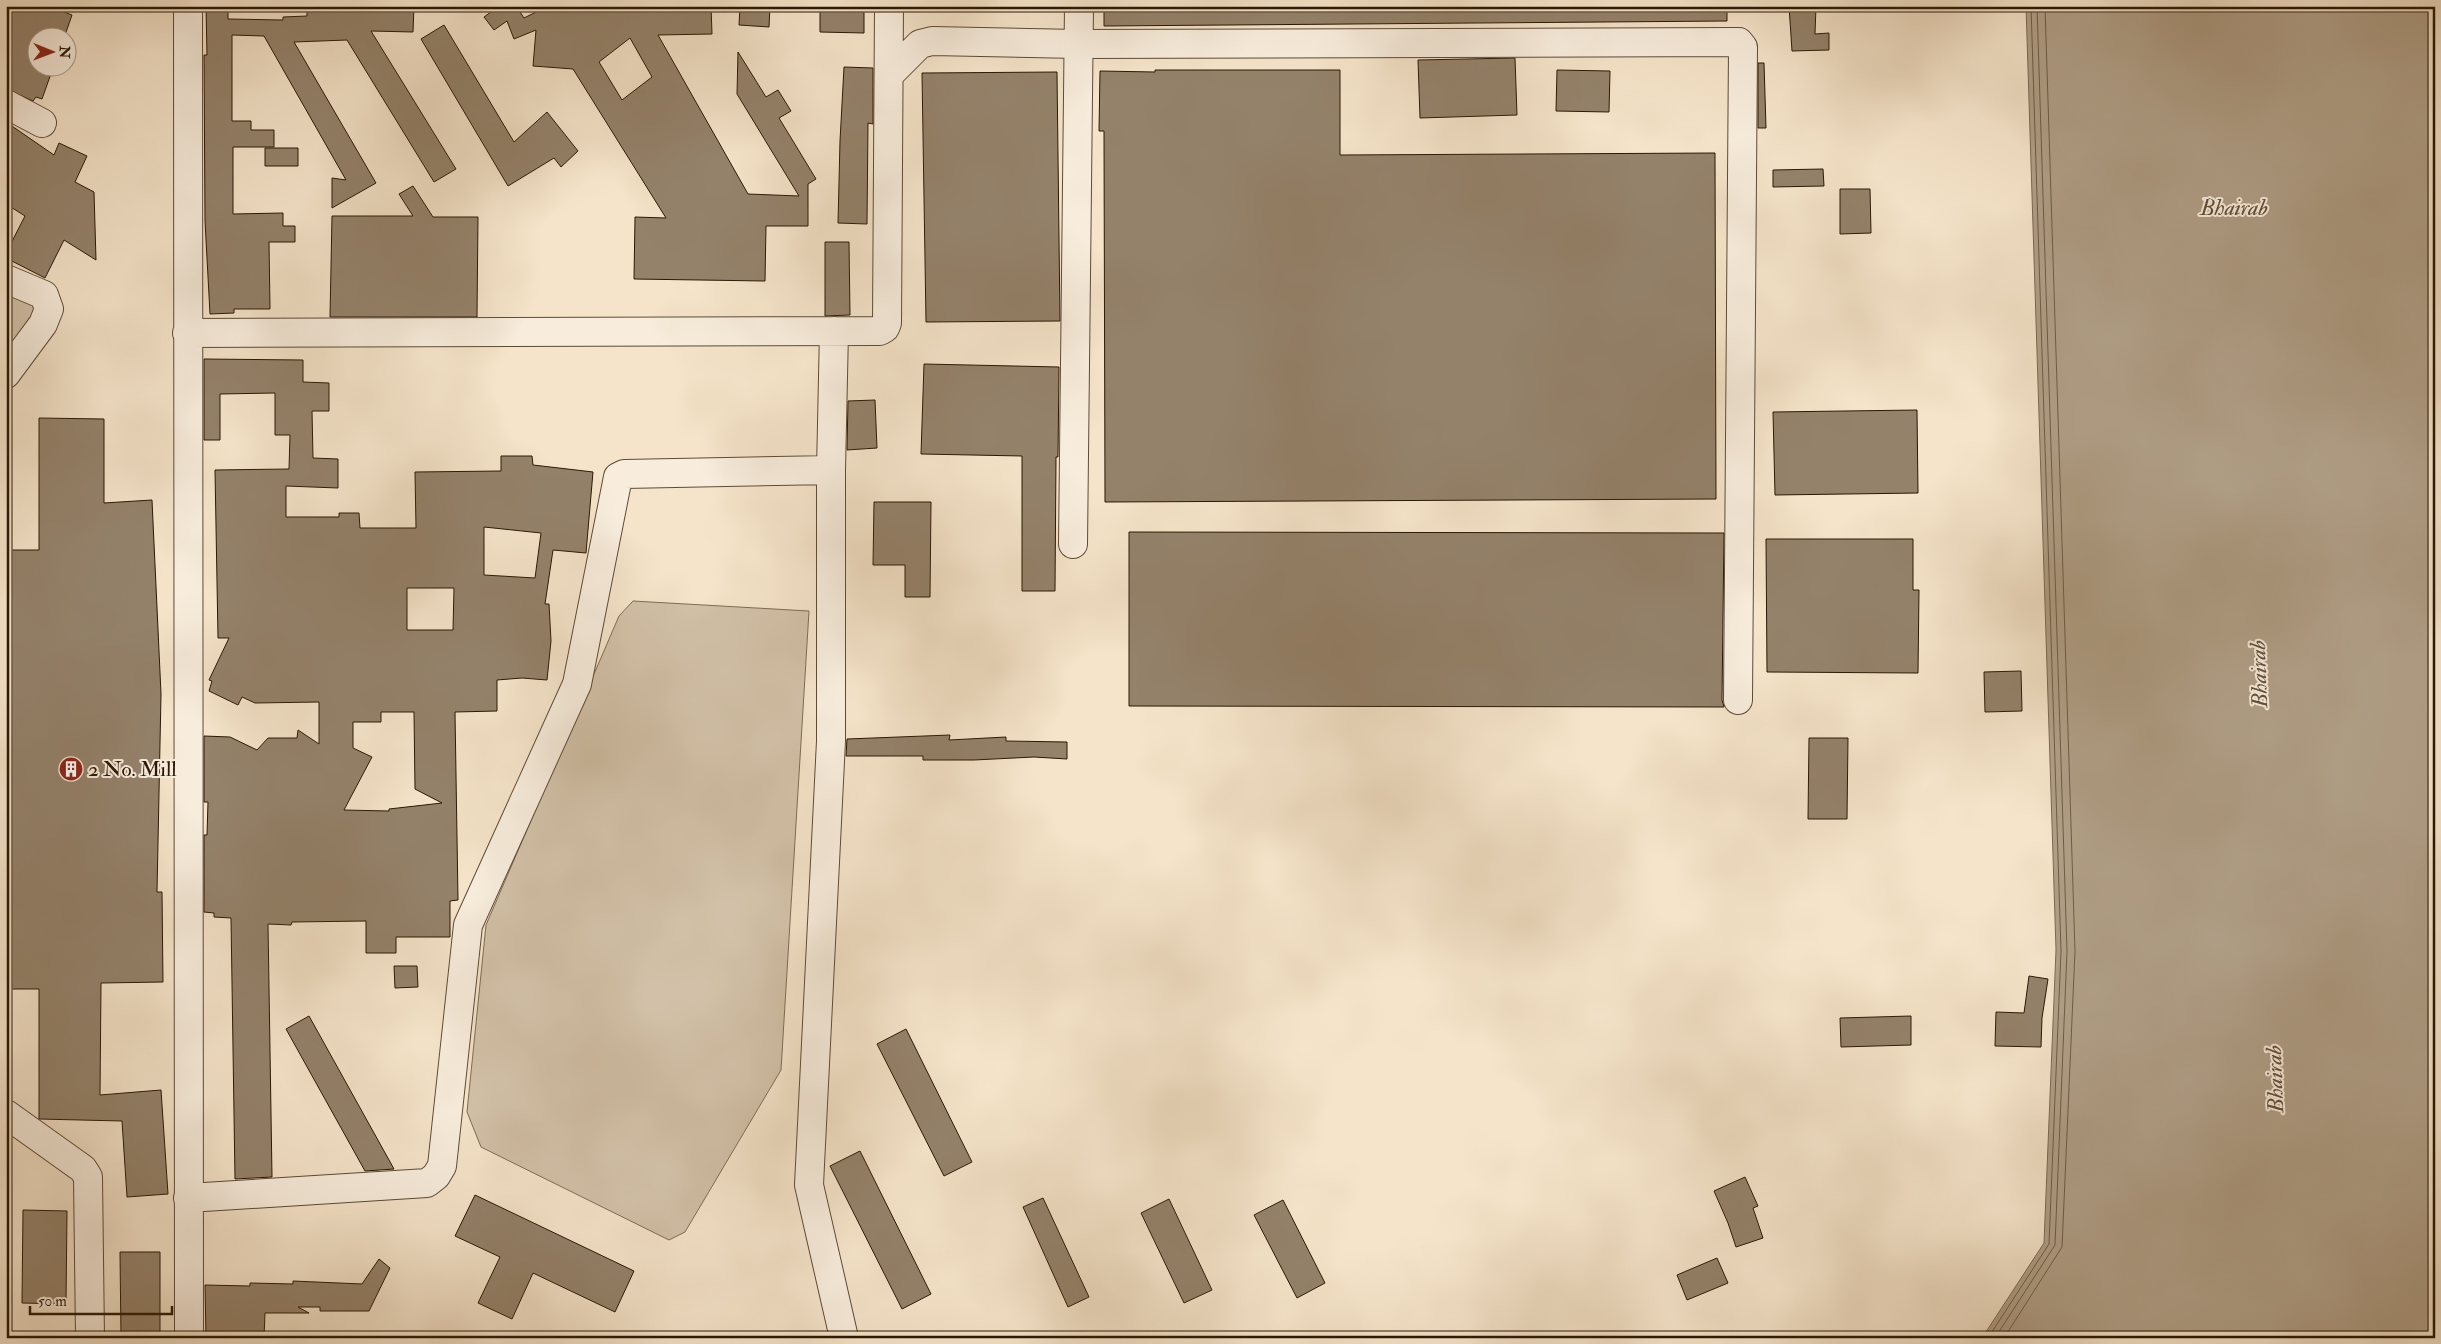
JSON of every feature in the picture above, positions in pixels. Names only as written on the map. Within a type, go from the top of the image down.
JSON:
[{"type":"street","points":[[188,6],[189,1338]]},
{"type":"street","points":[[187,333],[880,331],[885,328],[887,322],[889,6]]},
{"type":"street","points":[[1073,544],[1078,6]]},
{"type":"street","points":[[890,74],[920,44],[932,40],[1078,44],[1739,42],[1743,47],[1738,700]]},
{"type":"street","points":[[6,104],[42,123]]},
{"type":"street","points":[[6,279],[44,295],[49,309],[43,324],[6,374]]},
{"type":"street","points":[[834,331],[831,470],[831,741],[809,1185],[844,1338]]},
{"type":"street","points":[[188,1198],[427,1183],[436,1176],[442,1166],[468,925],[577,684],[618,478],[624,474],[831,470]]},
{"type":"street","points":[[6,1114],[83,1168],[88,1177],[90,1338]]},
{"type":"shaded area","points":[[6,279],[44,295],[6,374]]},
{"type":"shaded area","points":[[633,601],[809,611],[781,1070],[685,1232],[669,1240],[481,1147],[467,1112],[486,925],[619,616]]},
{"type":"water","name":"Bhairab","points":[[2026,6],[2435,6],[2435,1338],[1982,1338],[2044,1243],[2056,950]]},
{"type":"building","points":[[6,6],[48,6],[72,15],[67,28],[28,28],[28,78],[49,78],[42,99],[36,97],[33,101],[6,89]]},
{"type":"building","points":[[206,6],[228,6],[228,19],[283,20],[283,17],[307,16],[307,10],[394,11],[394,6],[414,6],[413,32],[371,31],[456,169],[434,182],[347,40],[294,42],[376,183],[332,208],[332,178],[346,180],[264,36],[232,35],[232,121],[251,121],[251,130],[274,130],[274,147],[233,147],[233,214],[283,213],[283,226],[295,226],[295,242],[269,242],[270,309],[234,309],[234,313],[210,314],[205,221],[204,55],[207,55]]},
{"type":"building","points":[[499,6],[528,6],[520,12],[524,18],[548,6],[711,6],[712,34],[658,35],[748,194],[799,196],[737,94],[738,52],[766,97],[778,90],[791,111],[779,118],[816,179],[808,184],[808,226],[766,226],[765,281],[634,279],[635,217],[666,218],[573,69],[533,66],[536,30],[514,39],[507,21],[494,30],[484,17]],"holes":[[[630,38],[652,77],[622,100],[599,62]]]},
{"type":"building","points":[[740,6],[770,6],[769,27],[739,25]]},
{"type":"building","points":[[820,6],[864,6],[864,33],[820,32]]},
{"type":"building","points":[[1104,6],[1727,6],[1727,21],[1104,26]]},
{"type":"building","points":[[1789,6],[1816,6],[1815,34],[1829,33],[1829,50],[1792,51]]},
{"type":"building","points":[[444,25],[514,142],[547,112],[578,151],[561,167],[554,158],[508,186],[421,39]]},
{"type":"building","points":[[1515,58],[1517,115],[1420,118],[1418,60]]},
{"type":"building","points":[[1758,63],[1764,63],[1766,128],[1758,128]]},
{"type":"building","points":[[844,67],[873,68],[873,124],[868,123],[867,224],[838,223]]},
{"type":"building","points":[[1155,70],[1340,70],[1340,155],[1715,153],[1716,499],[1105,502],[1104,131],[1099,131],[1100,71],[1155,72]]},
{"type":"building","points":[[1557,70],[1610,71],[1609,112],[1556,111]]},
{"type":"building","points":[[1057,72],[1060,321],[926,322],[922,73]]},
{"type":"building","points":[[6,122],[54,155],[59,143],[87,156],[75,182],[94,192],[96,260],[64,240],[45,278],[6,258],[6,253],[25,216],[6,204]]},
{"type":"building","points":[[265,148],[298,148],[298,166],[265,166]]},
{"type":"building","points":[[1823,169],[1824,186],[1773,187],[1773,170]]},
{"type":"building","points":[[413,186],[433,217],[478,217],[477,317],[330,317],[332,216],[413,216],[399,194]]},
{"type":"building","points":[[1840,189],[1870,189],[1871,233],[1840,234]]},
{"type":"building","points":[[825,242],[849,242],[850,315],[825,316]]},
{"type":"building","points":[[204,359],[303,360],[303,382],[329,383],[329,411],[312,411],[313,458],[338,459],[338,488],[286,486],[286,517],[339,517],[339,513],[359,513],[360,528],[416,528],[415,472],[501,471],[501,456],[532,456],[533,465],[593,472],[586,553],[553,550],[545,604],[549,604],[551,641],[547,680],[522,678],[497,680],[497,711],[455,712],[458,900],[450,901],[450,937],[396,937],[396,953],[366,953],[366,921],[292,922],[291,925],[268,924],[272,1177],[235,1179],[231,918],[214,917],[214,913],[204,912],[204,835],[207,835],[208,802],[204,802],[204,736],[230,737],[257,750],[268,738],[297,738],[298,730],[319,744],[319,702],[255,703],[242,697],[238,705],[209,691],[212,681],[209,680],[229,638],[218,638],[215,470],[289,469],[290,435],[275,435],[275,393],[220,394],[220,440],[204,440]],"holes":[[[484,527],[541,533],[535,578],[484,575]],[[407,588],[454,588],[453,630],[407,630]],[[381,712],[414,712],[415,789],[442,803],[389,809],[389,811],[344,810],[372,757],[353,748],[353,722],[381,722]]]},
{"type":"building","points":[[924,364],[1059,367],[1055,591],[1022,591],[1022,456],[921,454]]},
{"type":"building","points":[[875,400],[877,448],[847,450],[848,401]]},
{"type":"building","points":[[1917,410],[1918,493],[1775,495],[1773,412]]},
{"type":"building","points":[[39,418],[104,419],[104,503],[152,500],[161,694],[157,892],[162,892],[163,982],[101,983],[100,1095],[161,1090],[168,1194],[127,1197],[122,1121],[39,1119],[39,989],[6,989],[6,550],[39,550]]},
{"type":"building","points":[[874,502],[931,502],[930,597],[905,597],[905,565],[873,565]]},
{"type":"building","points":[[1129,532],[1724,533],[1722,700],[1724,707],[1129,706]]},
{"type":"building","points":[[1766,539],[1913,539],[1913,590],[1919,590],[1918,673],[1767,672]]},
{"type":"building","points":[[2021,671],[2022,711],[1985,712],[1984,672]]},
{"type":"building","points":[[950,735],[949,740],[1006,737],[1006,741],[1067,742],[1067,759],[1034,757],[923,760],[923,756],[846,756],[847,739]]},
{"type":"building","points":[[1809,738],[1848,738],[1847,819],[1808,819]]},
{"type":"building","points":[[394,966],[417,966],[418,987],[395,988]]},
{"type":"building","points":[[2029,976],[2048,979],[2042,1018],[2041,1047],[1995,1046],[1996,1012],[2024,1013]]},
{"type":"building","points":[[309,1016],[394,1169],[365,1171],[286,1029]]},
{"type":"building","points":[[1911,1016],[1911,1045],[1841,1047],[1840,1018]]},
{"type":"building","points":[[906,1029],[972,1162],[944,1176],[877,1044]]},
{"type":"building","points":[[860,1151],[931,1294],[902,1309],[830,1166]]},
{"type":"building","points":[[1745,1177],[1758,1206],[1753,1208],[1763,1238],[1736,1247],[1714,1191]]},
{"type":"building","points":[[475,1195],[634,1271],[615,1312],[533,1273],[512,1319],[478,1303],[500,1257],[455,1236]]},
{"type":"building","points":[[1043,1198],[1089,1297],[1068,1307],[1023,1207]]},
{"type":"building","points":[[1169,1199],[1212,1290],[1184,1303],[1141,1213]]},
{"type":"building","points":[[1283,1200],[1325,1283],[1297,1298],[1254,1215]]},
{"type":"building","points":[[23,1210],[67,1211],[66,1304],[22,1303]]},
{"type":"building","points":[[120,1252],[160,1252],[160,1338],[121,1338]]},
{"type":"building","points":[[1717,1258],[1728,1283],[1687,1300],[1677,1275]]},
{"type":"building","points":[[379,1259],[390,1268],[369,1311],[320,1311],[320,1307],[298,1307],[309,1313],[265,1313],[264,1338],[206,1338],[205,1285],[250,1286],[250,1283],[293,1284],[293,1281],[362,1284]]},
{"type":"place","name":"2 No. Mill","points":[[71,769]]}]
